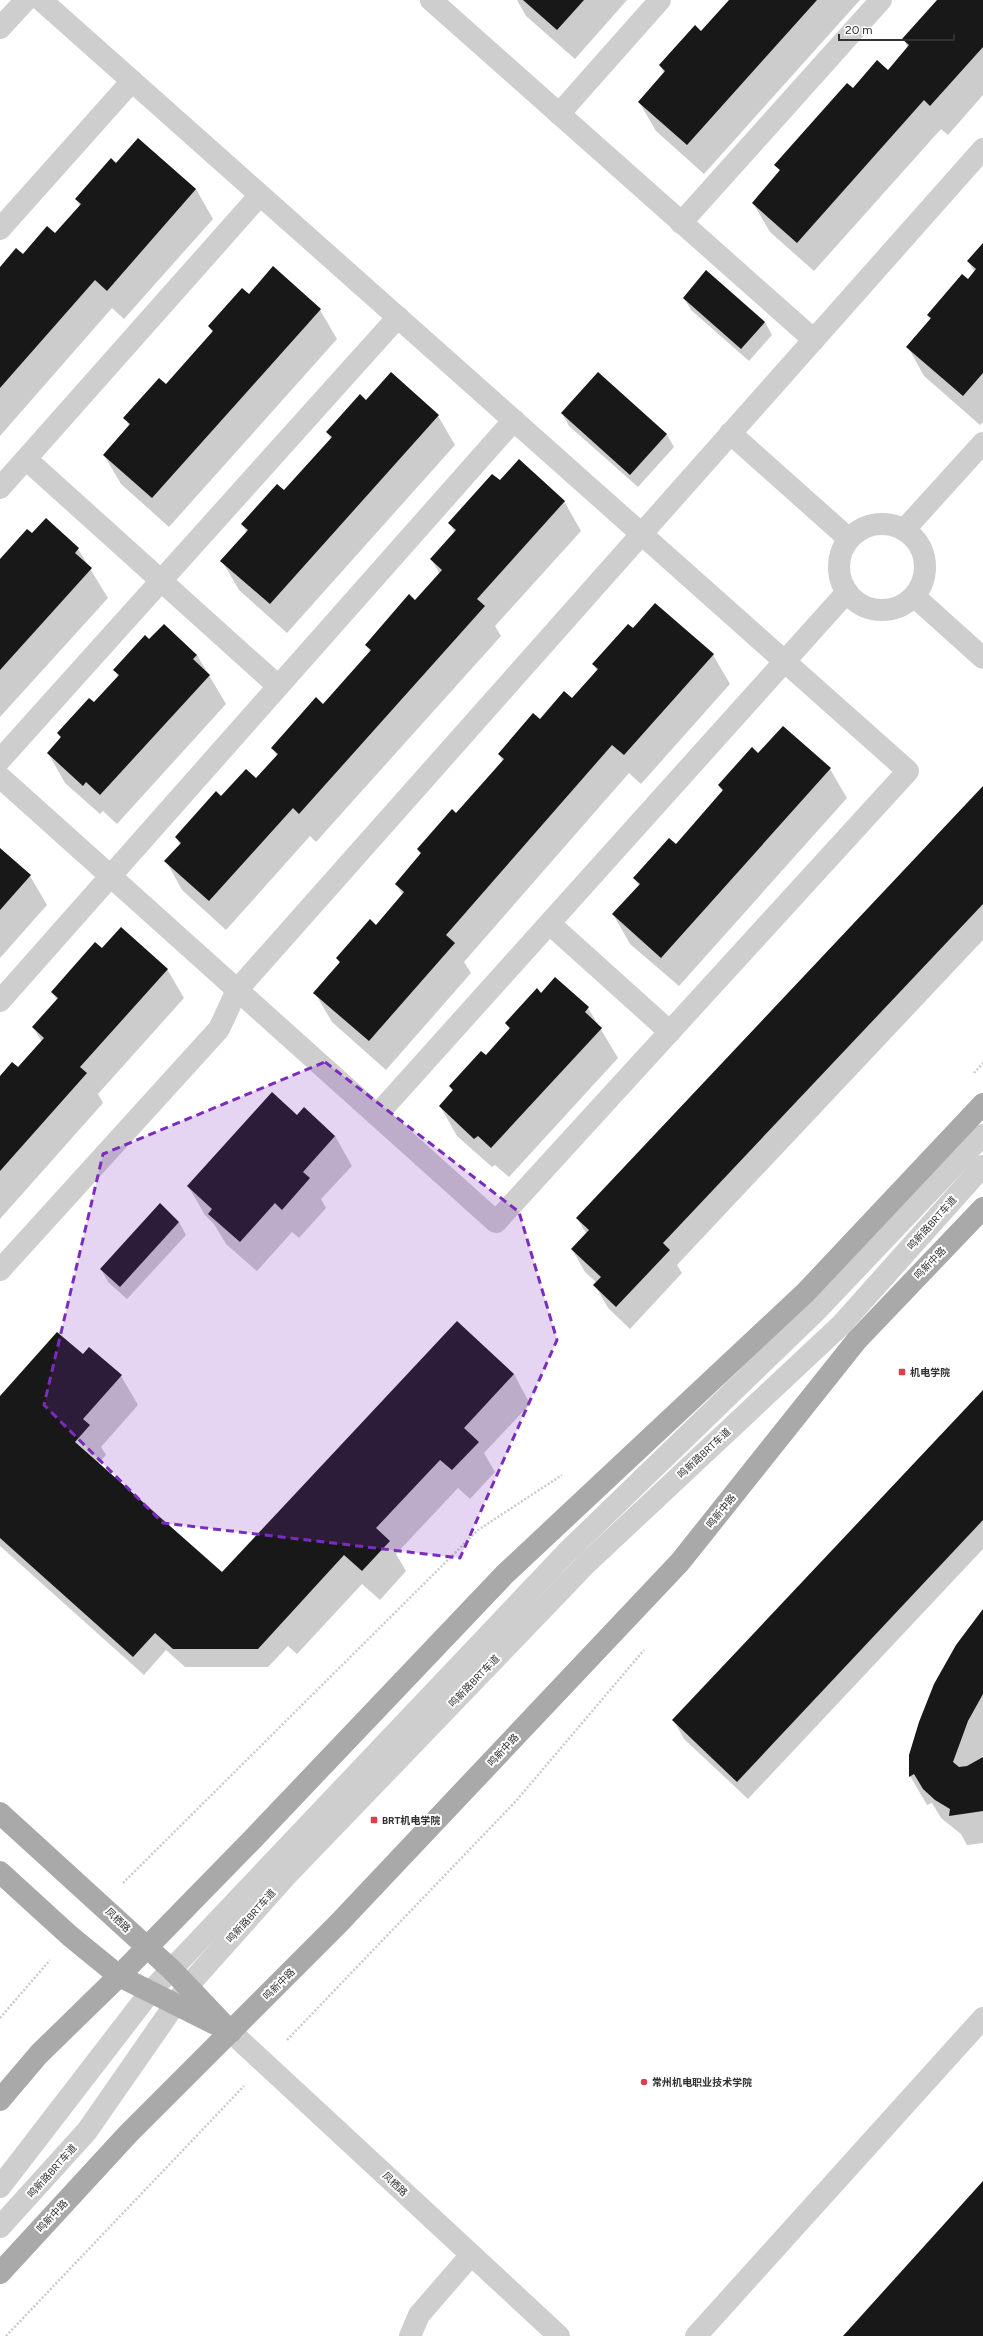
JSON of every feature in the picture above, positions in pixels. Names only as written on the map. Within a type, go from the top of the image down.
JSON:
[{"type":"main road","points":[[0,2100],[39,2054],[147,1948],[504,1575],[806,1292],[983,1104]]},
{"type":"main road","name":"鸣新中路","points":[[0,2273],[128,2134],[338,1924],[680,1562],[857,1340],[983,1208]]},
{"type":"main road","name":"凤栖路","points":[[0,1813],[172,1970],[181,1995]]},
{"type":"main road","name":"凤栖路","points":[[0,1872],[70,1936],[119,1976],[151,1991],[181,1995],[231,2032]]},
{"type":"lane","points":[[0,28],[26,0]]},
{"type":"lane","points":[[0,777],[496,1222],[908,771],[40,0]]},
{"type":"lane","points":[[559,114],[660,0]]},
{"type":"lane","points":[[682,223],[881,0]]},
{"type":"lane","points":[[436,2],[559,114],[814,340]]},
{"type":"lane","points":[[0,229],[132,81]]},
{"type":"lane","points":[[0,1270],[219,1029],[237,990],[983,149]]},
{"type":"lane","points":[[0,488],[260,195]]},
{"type":"lane","points":[[0,760],[398,317]]},
{"type":"lane","points":[[0,1001],[514,420]]},
{"type":"lane","points":[[730,433],[849,539]]},
{"type":"lane","points":[[904,530],[983,443]]},
{"type":"lane","points":[[26,459],[278,686]]},
{"type":"lane","points":[[883,523],[904,530],[920,545],[925,558],[925,573],[921,587],[914,596],[901,606],[887,610],[873,609],[860,604],[847,592],[842,584],[839,570],[840,555],[849,539],[868,526],[883,523]]},
{"type":"lane","points":[[377,1115],[786,662],[847,592]]},
{"type":"lane","points":[[914,596],[983,658]]},
{"type":"lane","points":[[550,924],[670,1032]]},
{"type":"lane","name":"鸣新路BRT车道","points":[[0,2187],[151,1991],[567,1552],[818,1309],[983,1135]]},
{"type":"lane","name":"鸣新路BRT车道","points":[[0,2228],[88,2131],[181,1995],[286,1876],[588,1563],[841,1325],[983,1166]]},
{"type":"lane","points":[[696,2336],[983,2018]]},
{"type":"lane","name":"凤栖路","points":[[231,2032],[559,2336]]},
{"type":"lane","points":[[410,2336],[419,2315],[471,2255]]},
{"type":"path","points":[[972,1075],[983,1064]]},
{"type":"path","points":[[101,1905],[478,1530],[563,1474]]},
{"type":"path","points":[[0,2018],[70,1936]]},
{"type":"highlighted area","points":[[325,1062],[519,1212],[557,1340],[460,1558],[163,1523],[44,1405],[103,1154]]},
{"type":"building","points":[[523,0],[584,0],[557,30]]},
{"type":"building","points":[[729,0],[817,0],[687,145],[638,102],[665,71],[659,65],[695,25],[701,31]]},
{"type":"building","points":[[937,0],[983,0],[983,47],[930,106],[924,100],[797,243],[752,203],[780,170],[774,165],[847,83],[853,88],[877,60],[888,70],[909,45],[902,39]]},
{"type":"building","points":[[138,138],[196,189],[107,291],[95,280],[0,388],[0,267],[16,248],[23,254],[47,226],[55,233],[81,204],[75,199],[111,158],[116,163]]},
{"type":"building","points":[[983,243],[983,373],[963,396],[906,347],[931,318],[927,315],[962,274],[968,279],[976,269],[967,261]]},
{"type":"building","points":[[273,266],[321,309],[152,498],[103,455],[130,424],[123,418],[159,378],[166,384],[213,331],[208,326],[242,288],[249,294]]},
{"type":"building","points":[[706,270],[765,322],[741,349],[683,298]]},
{"type":"building","points":[[391,372],[439,415],[270,604],[220,561],[248,530],[241,524],[277,484],[284,490],[332,437],[326,432],[360,394],[366,400]]},
{"type":"building","points":[[598,372],[667,434],[630,475],[561,413]]},
{"type":"building","points":[[519,459],[565,501],[477,599],[485,606],[299,814],[293,808],[209,901],[164,861],[181,843],[175,837],[216,791],[221,796],[246,769],[256,778],[278,754],[271,748],[316,697],[323,704],[371,650],[365,645],[409,594],[415,600],[442,570],[430,559],[456,530],[448,523],[492,474],[500,480]]},
{"type":"building","points":[[46,518],[79,548],[75,553],[92,568],[0,670],[0,559],[27,529],[32,533]]},
{"type":"building","points":[[655,603],[714,654],[624,755],[612,745],[446,935],[455,943],[369,1041],[313,993],[340,962],[336,958],[370,919],[376,925],[404,892],[395,884],[421,853],[417,849],[452,809],[456,813],[504,759],[498,754],[533,713],[540,719],[564,691],[572,698],[598,669],[592,664],[628,624],[633,628]]},
{"type":"building","points":[[164,624],[197,655],[193,659],[210,675],[100,795],[86,782],[83,786],[47,753],[61,737],[57,733],[89,698],[94,702],[119,675],[113,670],[145,635],[149,639]]},
{"type":"building","points":[[783,726],[831,768],[661,958],[612,914],[640,884],[633,878],[669,838],[676,844],[723,790],[718,785],[752,747],[758,753]]},
{"type":"building","points":[[983,786],[983,904],[663,1243],[670,1250],[616,1307],[593,1285],[601,1277],[571,1249],[589,1230],[576,1218]]},
{"type":"building","points":[[0,848],[31,875],[0,910]]},
{"type":"building","points":[[121,927],[168,969],[80,1067],[87,1073],[0,1171],[0,1076],[12,1062],[18,1067],[44,1038],[32,1027],[58,998],[51,992],[95,942],[102,948]]},
{"type":"building","points":[[555,977],[589,1007],[585,1012],[602,1028],[491,1148],[478,1136],[474,1139],[439,1106],[453,1090],[449,1086],[481,1051],[486,1055],[510,1028],[505,1023],[537,988],[541,993]]},
{"type":"building","points":[[272,1092],[297,1115],[304,1107],[335,1136],[303,1172],[310,1178],[282,1210],[275,1203],[240,1242],[208,1214],[212,1209],[187,1186]]},
{"type":"building","points":[[160,1203],[179,1222],[120,1287],[100,1269]]},
{"type":"building","points":[[457,1321],[514,1374],[464,1428],[479,1442],[452,1470],[440,1460],[376,1528],[390,1541],[362,1571],[344,1555],[258,1649],[173,1649],[155,1633],[133,1657],[0,1538],[0,1396],[57,1332],[83,1354],[89,1347],[122,1375],[83,1419],[90,1425],[75,1442],[222,1572]]},
{"type":"building","points":[[983,1390],[983,1520],[737,1782],[672,1720]]},
{"type":"building","points":[[983,1609],[983,1694],[968,1721],[953,1762],[959,1767],[967,1766],[983,1757],[983,1811],[949,1816],[950,1809],[935,1800],[923,1789],[914,1774],[909,1777],[909,1755],[919,1722],[934,1684],[956,1645]]},
{"type":"building","points":[[983,2181],[983,2336],[843,2336]]},
{"type":"place","name":"机电学院","points":[[902,1372]]},
{"type":"place","name":"BRT机电学院","points":[[374,1820]]},
{"type":"place","name":"常州机电职业技术学院","points":[[644,2082]]}]
